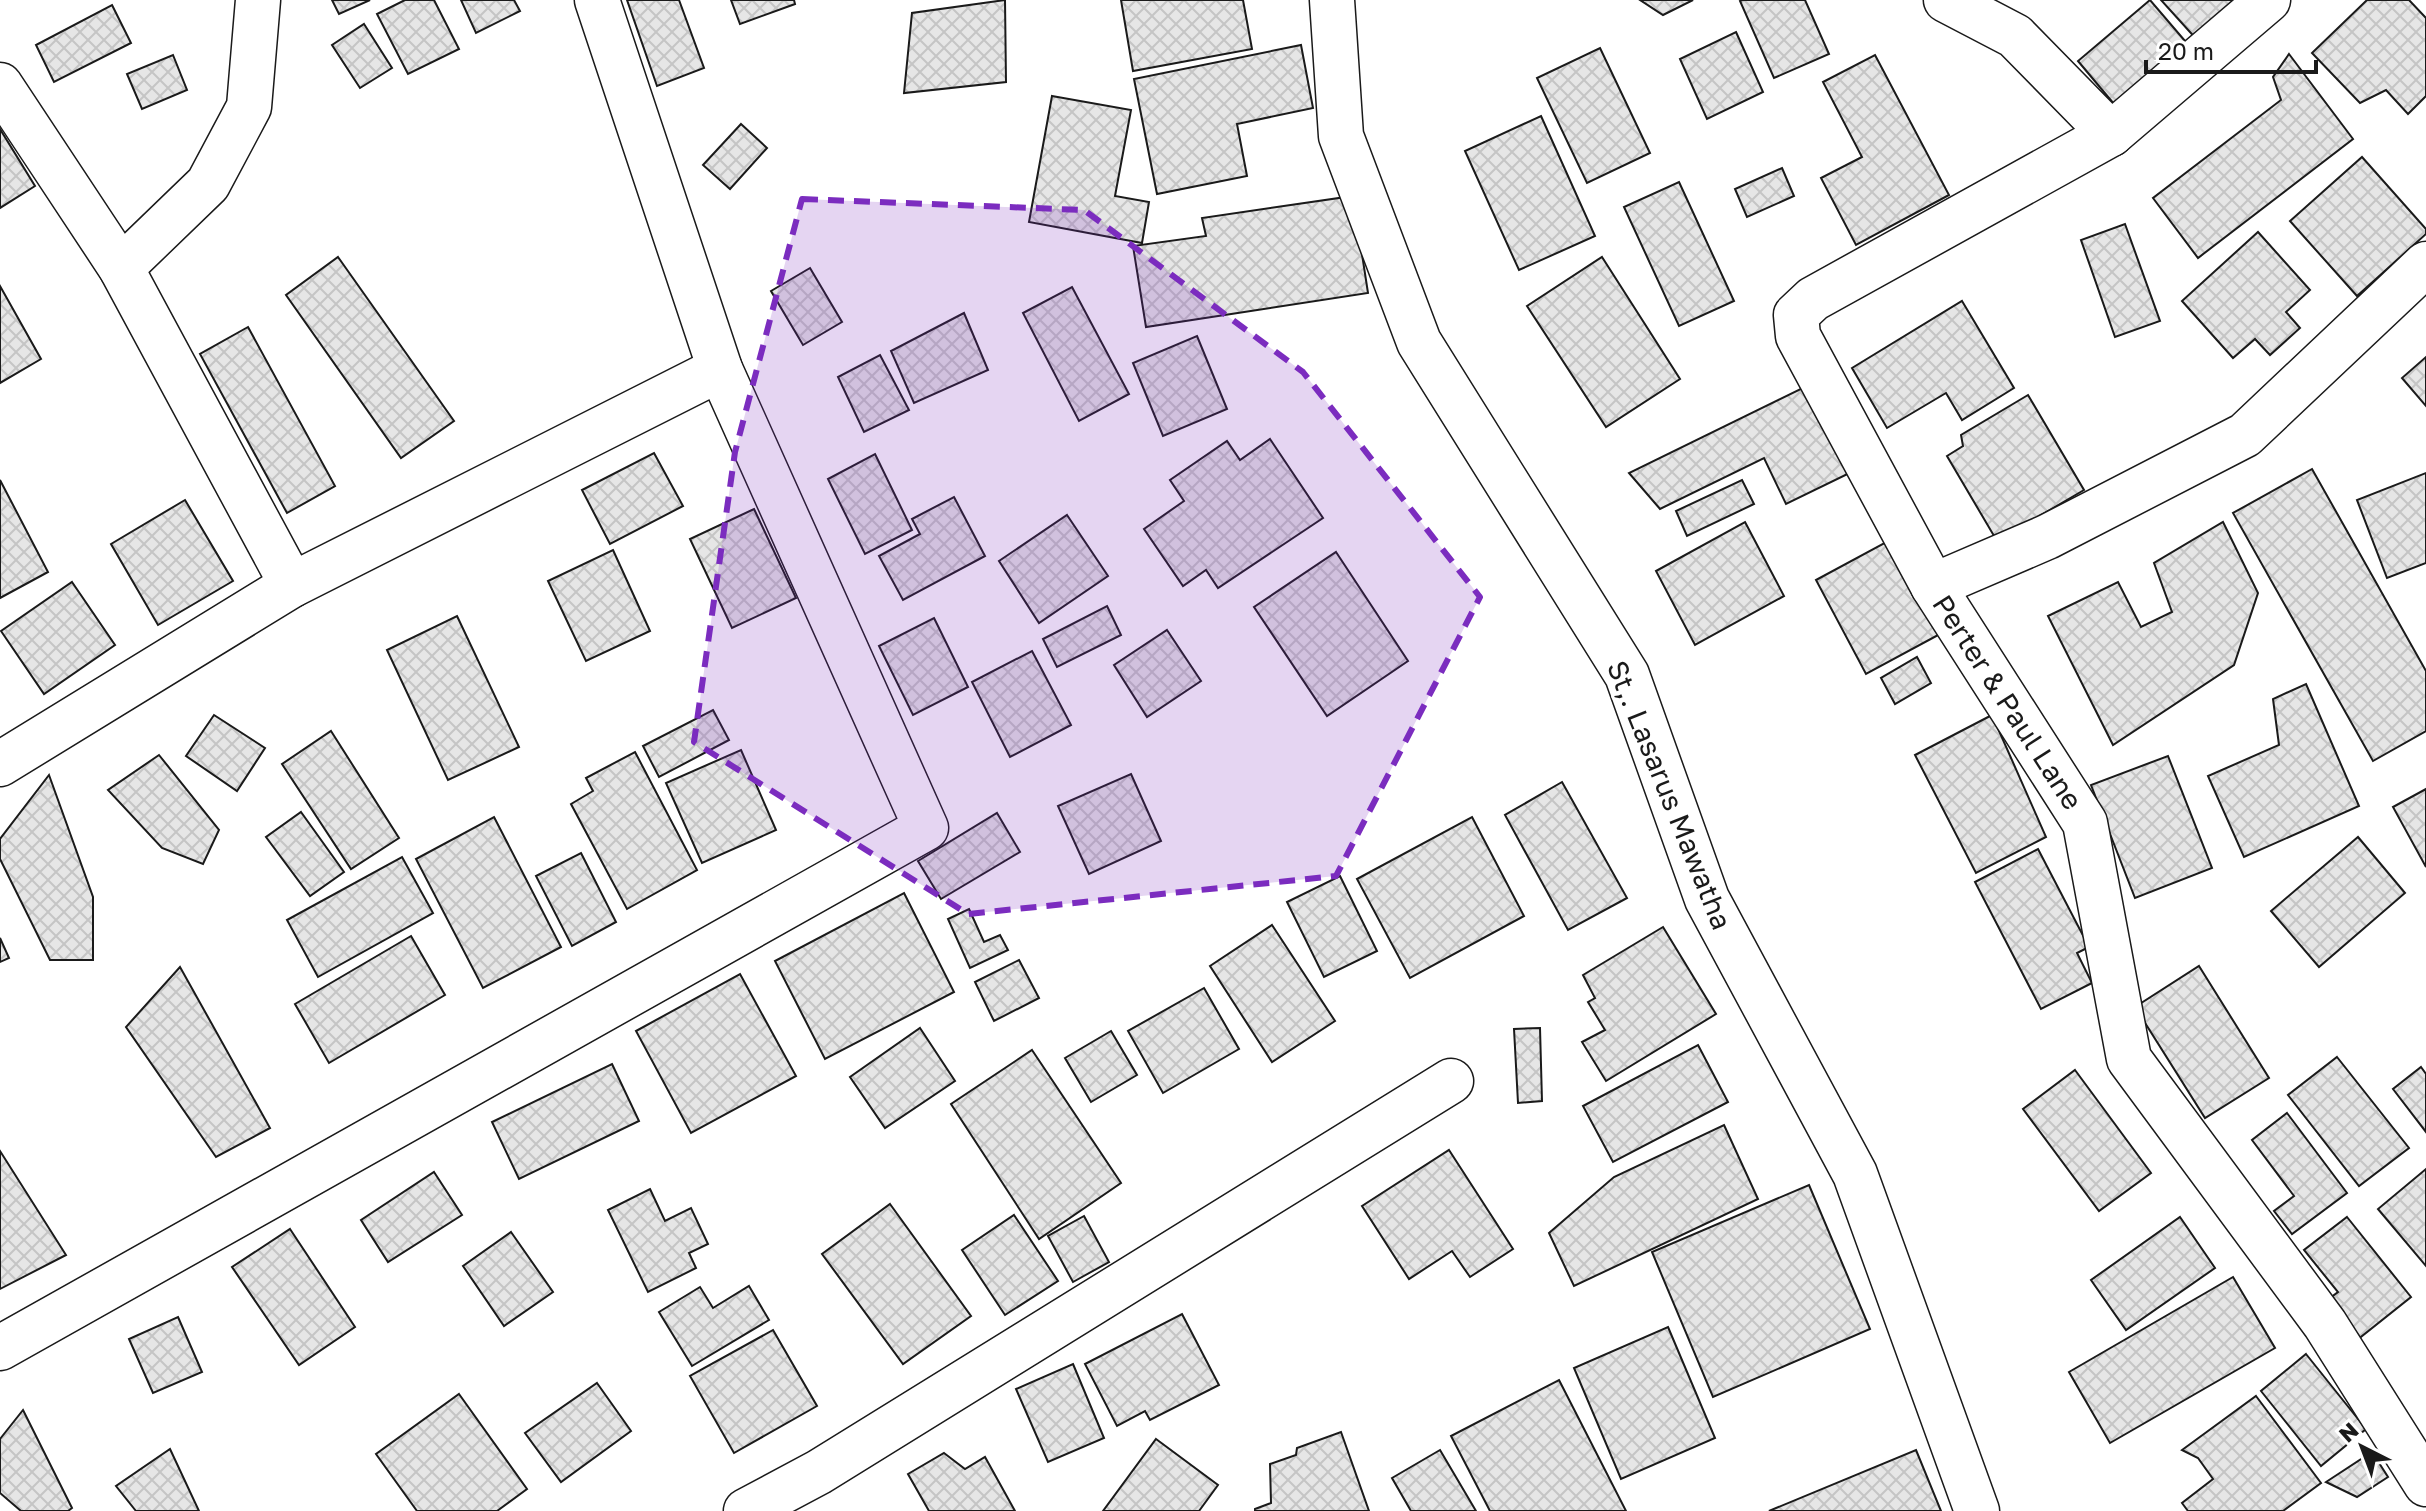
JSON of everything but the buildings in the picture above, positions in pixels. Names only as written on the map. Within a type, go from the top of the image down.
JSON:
[{"type":"street","points":[[121,268],[208,184],[249,107],[258,0]]},
{"type":"street","points":[[0,1348],[926,828],[720,369],[597,0]]},
{"type":"street","name":"St,. Lasarus Mawatha","points":[[1332,0],[1341,136],[1419,342],[1627,675],[1707,899],[1855,1174],[1977,1511]]},
{"type":"street","points":[[1946,0],[2015,36],[2111,134],[2268,0]]},
{"type":"street","points":[[0,85],[121,268],[292,585]]},
{"type":"street","name":"Perter & Paul Lane","points":[[2111,134],[1813,299],[1796,315],[1798,336],[1933,586],[2085,823],[2129,1059],[2325,1324],[2426,1484]]},
{"type":"street","points":[[1933,586],[2047,537],[2245,435],[2426,264]]},
{"type":"street","points":[[0,764],[292,585],[720,369]]},
{"type":"street","points":[[746,1511],[819,1472],[1451,1081]]},
{"type":"highlighted area","points":[[802,199],[1084,210],[1303,372],[1480,597],[1336,876],[968,914],[694,742],[735,452]]}]
